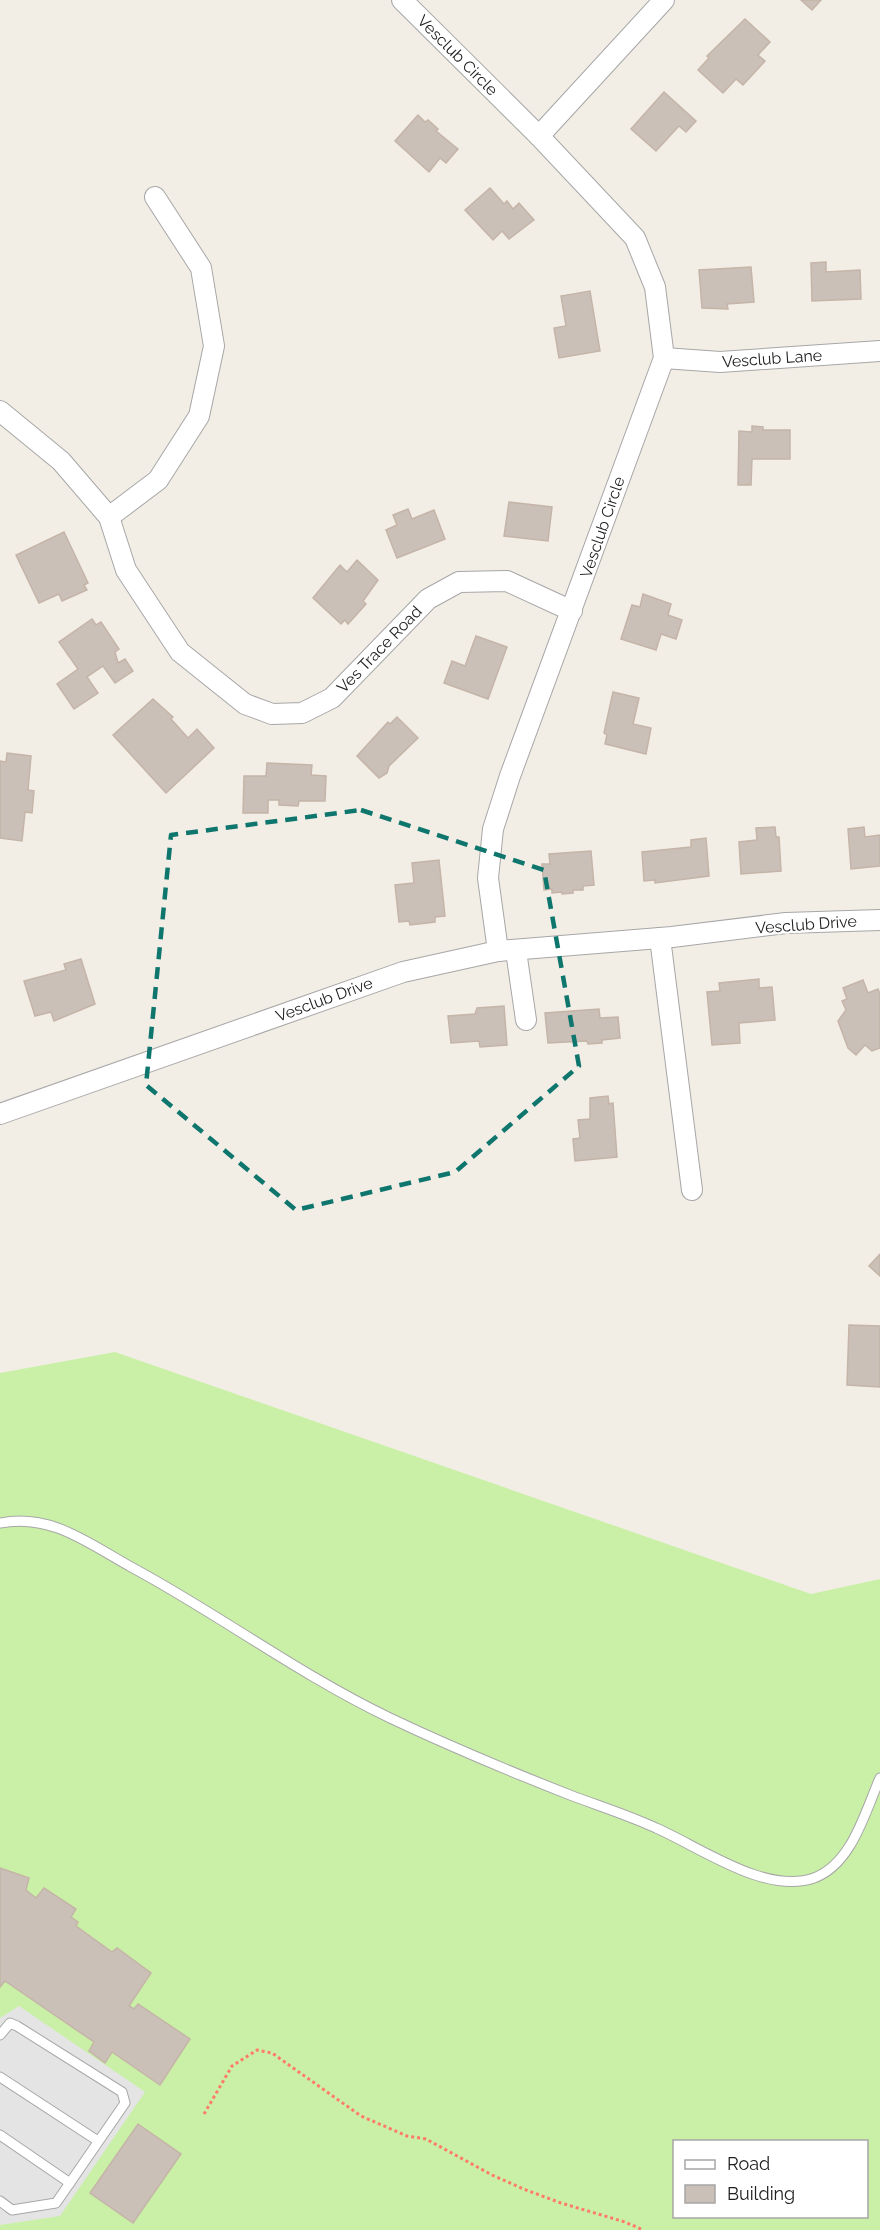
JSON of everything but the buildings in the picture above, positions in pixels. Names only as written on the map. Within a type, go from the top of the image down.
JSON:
[{"type":"street","name":"Vesclub Circle","points":[[402,0],[539,136],[635,238],[655,287],[664,358],[605,514],[493,829],[488,878],[526,1020]]},
{"type":"street","points":[[539,136],[663,0]]},
{"type":"street","points":[[109,517],[158,480],[199,416],[214,346],[201,268],[155,197]]},
{"type":"street","name":"Vesclub Lane","points":[[664,358],[720,362],[880,351]]},
{"type":"street","name":"Ves Trace Road","points":[[0,411],[62,460],[109,517],[126,570],[180,652],[244,704],[272,714],[302,713],[332,698],[428,599],[459,582],[507,581],[572,611]]},
{"type":"street","name":"Vesclub Drive","points":[[0,1114],[392,974],[507,951],[660,938],[786,923],[880,920]]},
{"type":"street","points":[[660,938],[692,1190]]},
{"type":"lane","points":[[0,1523],[37,1521],[62,1529],[149,1577],[289,1662],[388,1717],[502,1768],[658,1829],[768,1879],[800,1881],[830,1870],[842,1858],[854,1837],[880,1778]]},
{"type":"lane","points":[[0,2035],[10,2023],[17,2026],[122,2092],[125,2103],[56,2203],[12,2210],[0,2201]]},
{"type":"lane","points":[[0,2077],[98,2141]]},
{"type":"lane","points":[[0,2135],[70,2183]]},
{"type":"path","points":[[204,2114],[232,2066],[257,2050],[272,2054],[324,2093],[376,2124],[407,2136],[426,2139],[492,2175],[526,2190],[625,2222],[642,2230]]},
{"type":"highlighted area","points":[[361,810],[544,870],[579,1066],[455,1172],[296,1210],[146,1085],[171,835]]},
{"type":"green space","points":[[115,1352],[811,1594],[880,1579],[880,2230],[0,2230],[0,1373]]},
{"type":"shaded area","points":[[19,2006],[145,2092],[60,2216],[0,2225],[0,2018]]}]
